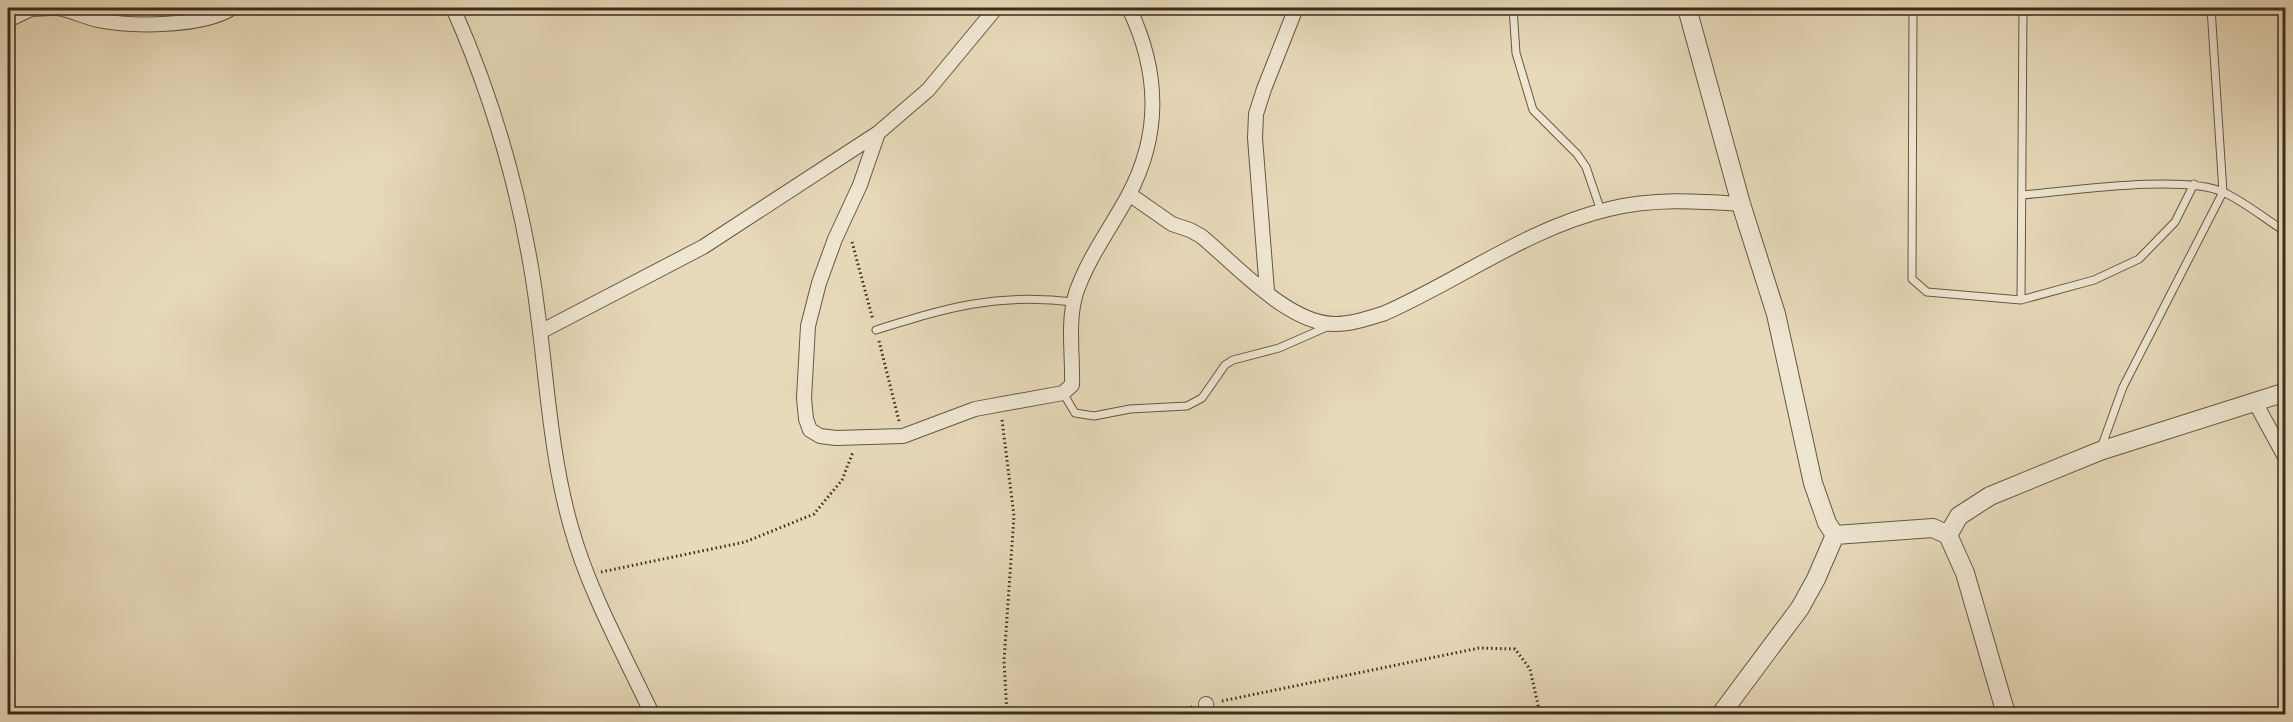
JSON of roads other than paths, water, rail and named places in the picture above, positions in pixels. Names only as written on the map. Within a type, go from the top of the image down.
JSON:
[{"type":"street","points":[[8,20],[31,9],[51,8]]},
{"type":"street","points":[[58,8],[106,22],[196,21],[232,8]]},
{"type":"street","points":[[103,8],[106,22]]},
{"type":"street","points":[[453,8],[465,36],[506,158],[525,233],[550,419],[570,527],[587,574],[652,714]]},
{"type":"street","points":[[540,332],[703,247],[878,134],[928,90],[996,8]]},
{"type":"street","points":[[878,134],[860,185],[835,240],[819,283],[807,336],[804,398],[806,419],[810,430],[820,436],[858,439],[903,436],[975,409],[1063,393],[1072,385],[1071,334],[1074,302],[1086,268],[1129,194],[1152,128],[1154,96],[1146,47],[1128,8]]},
{"type":"street","points":[[1267,291],[1255,138],[1256,114],[1296,8]]},
{"type":"street","points":[[1687,8],[1741,204],[1776,314],[1813,483],[1827,523],[1835,535]]},
{"type":"street","points":[[1129,194],[1172,224],[1201,236],[1292,310],[1310,319],[1334,324],[1360,320],[1393,309],[1527,239],[1568,221],[1601,211],[1662,201],[1741,204]]},
{"type":"street","points":[[1948,535],[1959,516],[1990,496],[2100,451],[2286,392]]},
{"type":"street","points":[[2255,402],[2286,459]]},
{"type":"street","points":[[1835,535],[1933,528],[1948,535],[1965,573],[2006,714]]},
{"type":"street","points":[[1721,714],[1800,608],[1816,579],[1835,535]]},
{"type":"lane","points":[[1513,8],[1516,53],[1533,110],[1577,154],[1586,167],[1601,211]]},
{"type":"lane","points":[[1912,8],[1912,279],[1927,292],[2021,300],[2094,280],[2139,259],[2175,222],[2194,184]]},
{"type":"lane","points":[[2021,300],[2023,8]]},
{"type":"lane","points":[[2100,451],[2123,387],[2223,192],[2211,8]]},
{"type":"lane","points":[[2022,195],[2107,187],[2194,184],[2223,192],[2286,232]]},
{"type":"lane","points":[[876,330],[949,307],[988,300],[1035,297],[1074,302]]},
{"type":"lane","points":[[1063,393],[1075,413],[1084,416],[1130,409],[1187,406],[1202,398],[1225,365],[1233,360],[1279,348],[1334,324]]}]
